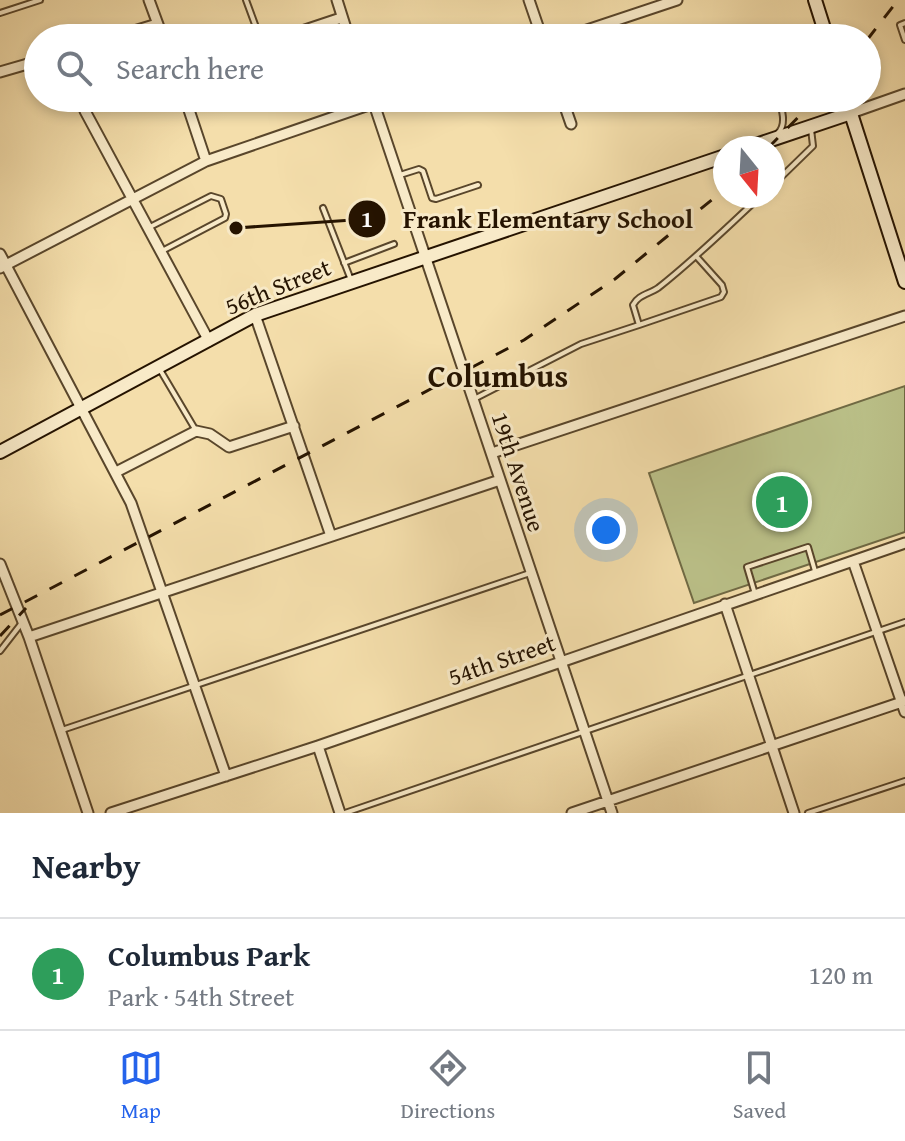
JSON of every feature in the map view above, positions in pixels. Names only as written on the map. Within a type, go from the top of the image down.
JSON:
[{"type":"street","points":[[149,0],[157,24]]},
{"type":"street","points":[[337,0],[343,24]]},
{"type":"street","points":[[529,0],[537,24]]},
{"type":"street","points":[[602,24],[677,0]]},
{"type":"street","points":[[815,0],[823,24]]},
{"type":"street","points":[[323,24],[341,18]]},
{"type":"street","points":[[0,72],[24,65]]},
{"type":"street","points":[[881,102],[905,94]]},
{"type":"street","points":[[86,112],[209,341]]},
{"type":"street","points":[[190,112],[206,161]]},
{"type":"street","points":[[3,266],[206,161],[342,112]]},
{"type":"street","name":"19th Avenue","points":[[377,112],[612,813]]},
{"type":"street","points":[[567,112],[571,124]]},
{"type":"street","points":[[783,136],[854,112]]},
{"type":"street","points":[[851,113],[905,282]]},
{"type":"street","name":"56th Street","points":[[0,452],[255,315],[713,160]]},
{"type":"street","points":[[0,254],[3,266],[116,472],[135,515],[226,776]]},
{"type":"street","points":[[255,315],[331,536]]},
{"type":"street","points":[[492,453],[905,316]]},
{"type":"street","points":[[116,472],[196,431],[210,434],[229,447],[294,426]]},
{"type":"street","points":[[29,637],[500,480]]},
{"type":"street","name":"54th Street","points":[[111,813],[318,746],[905,543]]},
{"type":"street","points":[[572,813],[772,744],[904,705],[853,561]]},
{"type":"street","points":[[0,564],[29,637],[88,813]]},
{"type":"street","points":[[725,604],[794,813]]},
{"type":"street","points":[[318,746],[342,813]]},
{"type":"lane","points":[[0,13],[40,0]]},
{"type":"lane","points":[[246,0],[255,24]]},
{"type":"lane","points":[[905,23],[900,25],[905,40]]},
{"type":"lane","points":[[776,136],[783,126],[780,112]]},
{"type":"lane","points":[[785,173],[813,146],[811,126]]},
{"type":"lane","points":[[398,176],[419,169],[423,171],[432,198],[436,199],[478,185]]},
{"type":"lane","points":[[150,227],[211,196],[221,199],[225,218],[162,251]]},
{"type":"lane","points":[[323,208],[352,282]]},
{"type":"lane","points":[[639,325],[633,305],[636,299],[653,291],[748,208]]},
{"type":"lane","points":[[344,263],[394,244]]},
{"type":"lane","points":[[473,399],[581,344],[721,297],[724,292],[722,285],[696,256]]},
{"type":"lane","points":[[159,368],[196,431]]},
{"type":"lane","points":[[755,594],[747,567],[808,547],[816,573]]},
{"type":"lane","points":[[60,730],[530,573]]},
{"type":"lane","points":[[342,813],[905,622]]},
{"type":"lane","points":[[0,651],[23,623]]},
{"type":"lane","points":[[808,813],[905,781]]},
{"type":"green space","points":[[905,386],[905,532],[694,603],[649,473]]},
{"type":"railway","points":[[879,24],[898,0]]},
{"type":"railway","points":[[780,136],[803,112]]},
{"type":"railway","points":[[0,615],[524,340],[615,279],[713,199]]},
{"type":"railway","points":[[0,636],[26,608]]},
{"type":"place","name":"Frank Elementary School","points":[[236,228]]},
{"type":"place","name":"Columbus Park","points":[[782,502]]},
{"type":"district","name":"Columbus","points":[[498,376]]}]
